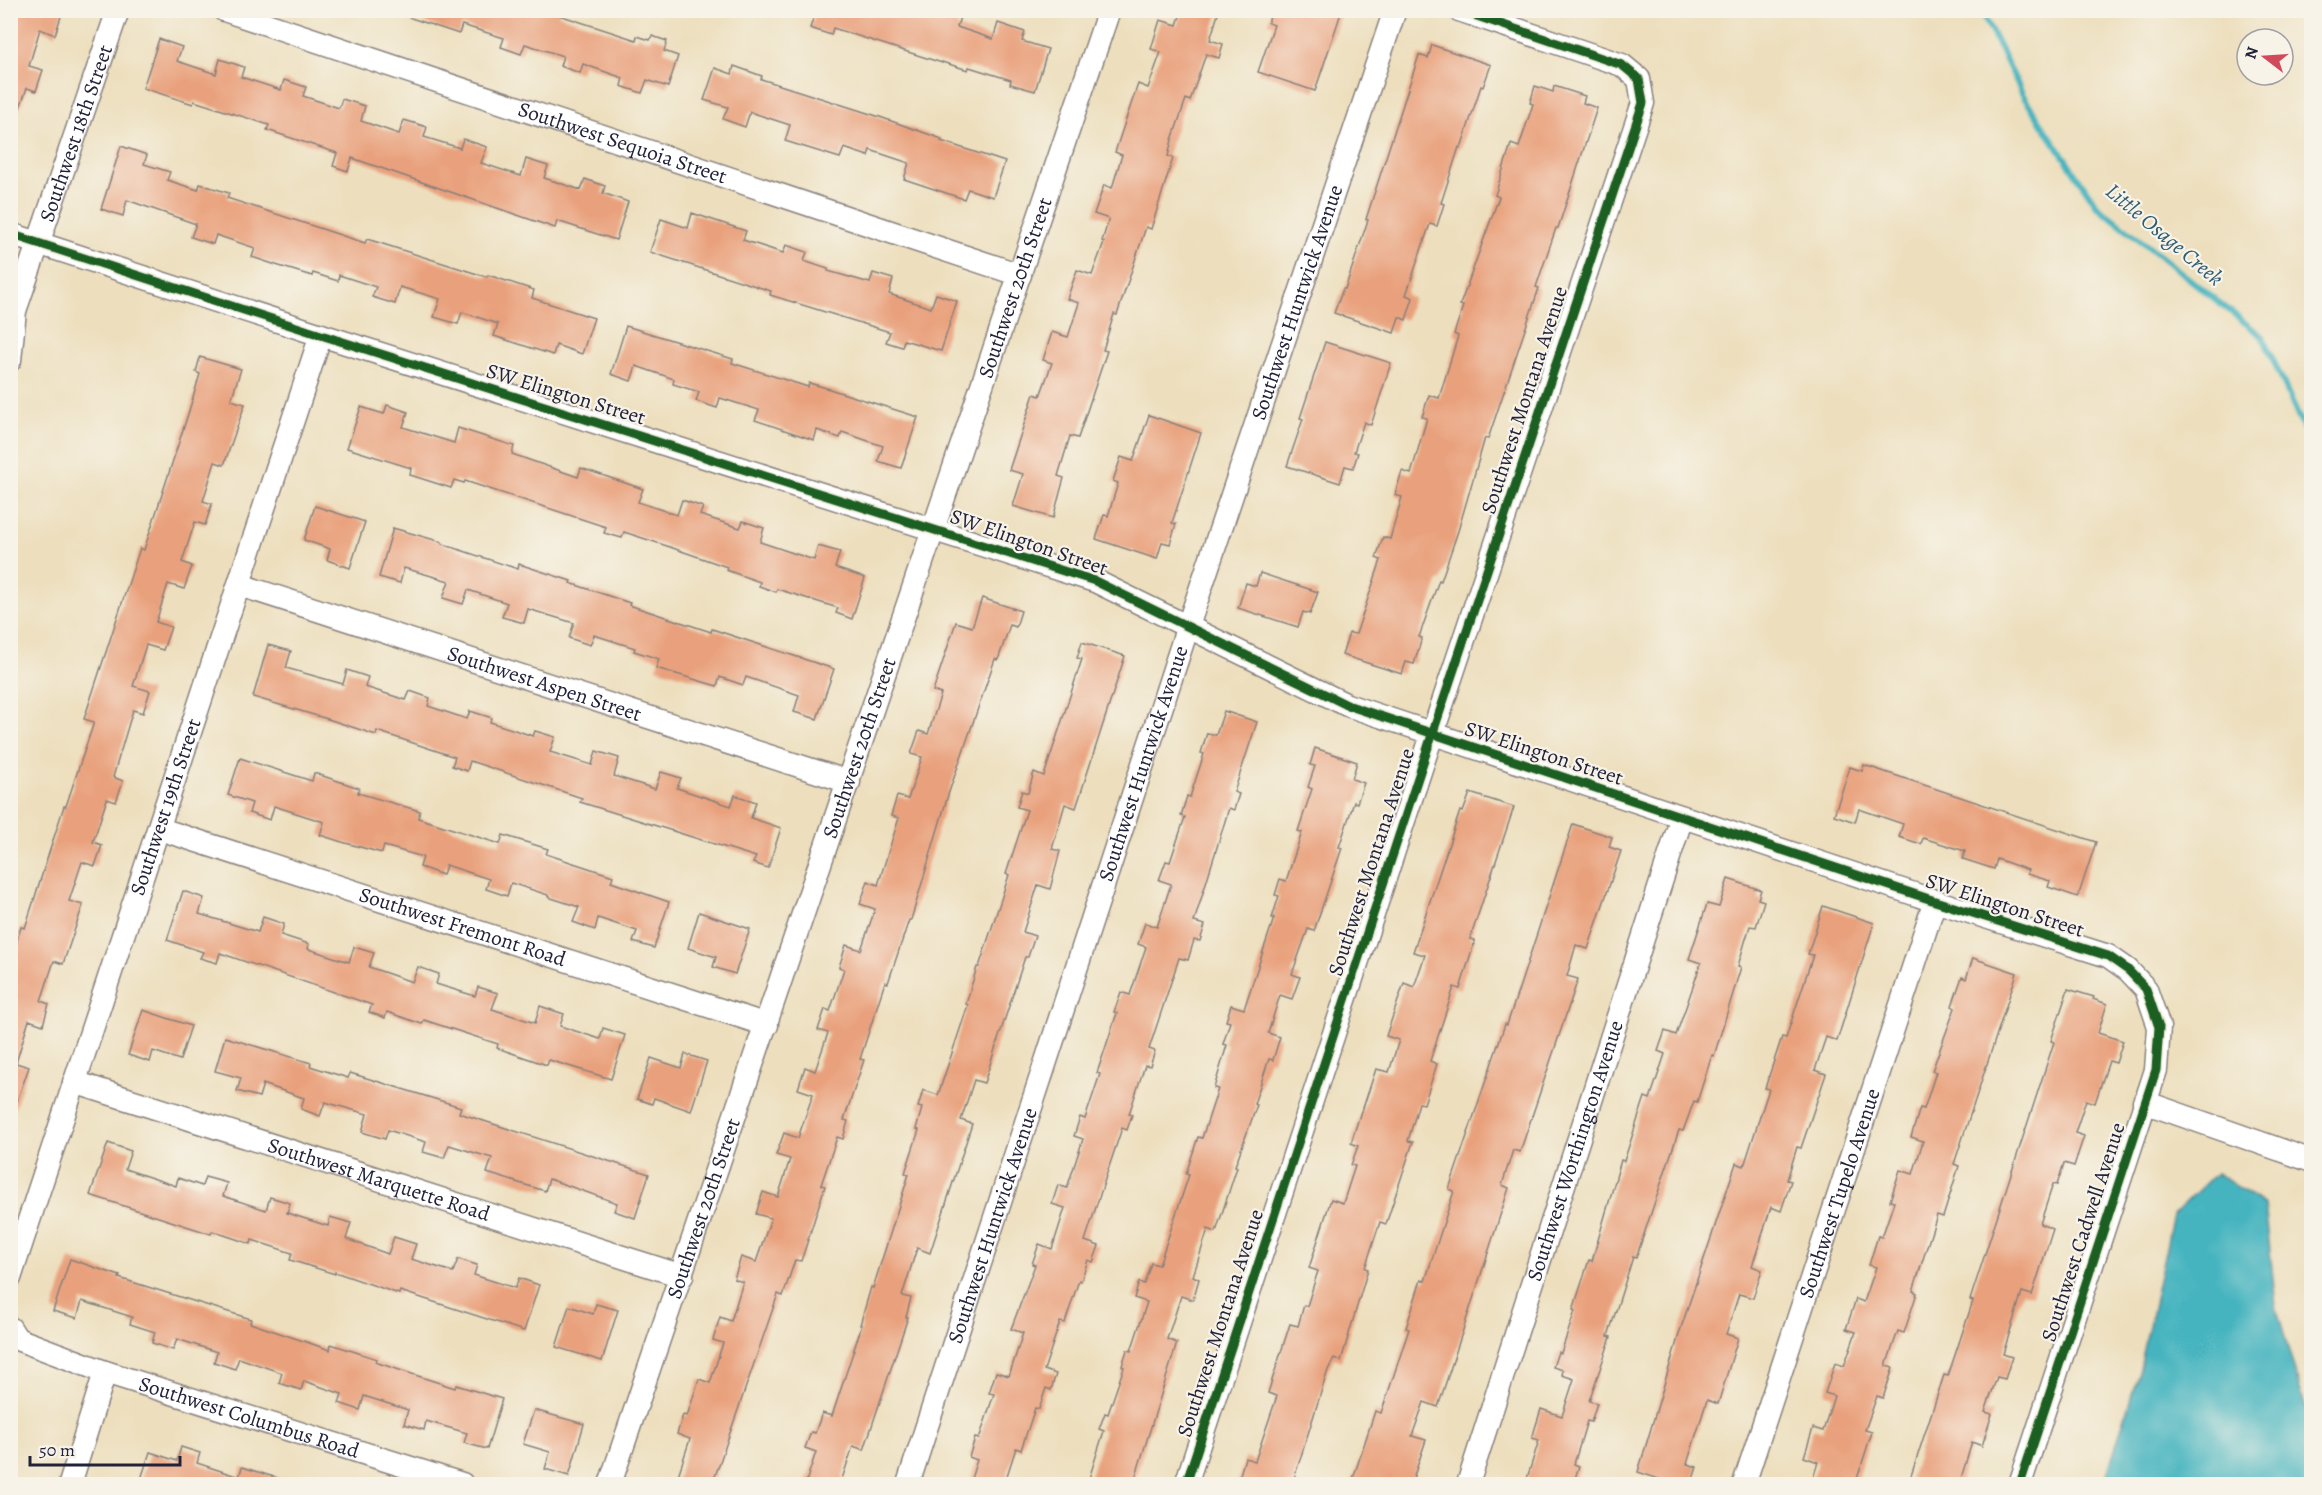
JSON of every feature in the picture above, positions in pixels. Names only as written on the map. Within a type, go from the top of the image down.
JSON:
[{"type":"street","name":"Southwest 18th Street","points":[[10,360],[15,312],[118,10]]},
{"type":"street","name":"Southwest Sequoia Street","points":[[224,10],[1020,275]]},
{"type":"street","name":"Southwest 20th Street","points":[[610,1485],[1109,10]]},
{"type":"street","name":"Southwest Huntwick Avenue","points":[[908,1485],[1188,626],[1395,10]]},
{"type":"street","name":"Southwest Montana Avenue","points":[[1186,1485],[1432,735],[1643,103],[1639,80],[1622,65],[1459,10]]},
{"type":"street","name":"SW Elington Street","points":[[10,234],[1095,581],[1347,705],[1935,901],[2108,956],[2128,970],[2146,988]]},
{"type":"street","name":"Southwest 19th Street","points":[[10,1278],[160,829],[321,335]]},
{"type":"street","name":"Southwest Aspen Street","points":[[240,585],[849,782]]},
{"type":"street","name":"Southwest Worthington Avenue","points":[[1468,1485],[1682,817]]},
{"type":"street","name":"Southwest Fremont Road","points":[[160,829],[766,1025]]},
{"type":"street","name":"Southwest Tupelo Avenue","points":[[1744,1485],[1935,901]]},
{"type":"street","name":"Southwest Cadwell Avenue","points":[[2020,1485],[2156,1070],[2159,1027],[2146,988]]},
{"type":"street","name":"Southwest Marquette Road","points":[[74,1082],[682,1276]]},
{"type":"street","points":[[2144,1102],[2312,1161]]},
{"type":"street","points":[[10,1328],[16,1339],[105,1372],[70,1485]]},
{"type":"street","name":"Southwest Columbus Road","points":[[105,1372],[462,1485]]},
{"type":"water","points":[[2216,1173],[2265,1205],[2276,1306],[2311,1427],[2311,1484],[2104,1484],[2140,1368],[2173,1215]]},
{"type":"building","points":[[10,10],[63,10],[55,35],[40,29],[29,66],[43,70],[36,91],[27,88],[13,127],[10,127]]},
{"type":"building","points":[[399,10],[560,10],[559,15],[636,40],[637,36],[650,40],[652,36],[667,41],[664,51],[678,56],[668,87],[647,80],[642,93],[621,86],[623,78],[583,64],[580,73],[560,66],[563,56],[525,44],[521,54],[501,47],[504,38],[462,25],[459,34],[399,14]]},
{"type":"building","points":[[816,10],[962,10],[957,27],[993,39],[998,23],[1025,32],[1022,41],[1048,49],[1035,91],[1010,84],[1011,80],[969,67],[968,70],[942,63],[833,28],[831,35],[810,28]]},
{"type":"building","points":[[1182,10],[1207,10],[1218,14],[1210,40],[1223,44],[1219,58],[1206,54],[1190,101],[1186,99],[1172,140],[1168,156],[1173,158],[1151,229],[1146,227],[1117,315],[1114,314],[1103,350],[1107,351],[1078,438],[1070,436],[1058,476],[1064,478],[1053,518],[1013,506],[1023,474],[1009,470],[1034,394],[1040,396],[1052,363],[1043,360],[1052,332],[1068,337],[1079,303],[1067,299],[1077,270],[1092,275],[1104,242],[1102,241],[1109,219],[1094,214],[1104,185],[1112,188],[1122,155],[1115,152],[1138,84],[1148,88],[1161,52],[1151,49],[1160,20],[1177,25]]},
{"type":"building","points":[[1272,10],[1342,10],[1315,91],[1258,72],[1274,25],[1268,23]]},
{"type":"building","points":[[159,39],[182,47],[177,61],[216,74],[220,59],[244,67],[241,77],[281,90],[284,80],[306,87],[303,96],[339,108],[342,99],[365,106],[361,121],[399,134],[404,120],[427,127],[424,137],[460,148],[463,139],[487,147],[481,163],[521,176],[526,159],[548,166],[544,178],[581,190],[585,179],[605,186],[603,193],[628,202],[616,240],[557,221],[555,228],[352,158],[348,171],[333,166],[337,153],[267,130],[269,125],[194,101],[193,104],[143,88]]},
{"type":"building","points":[[1432,45],[1491,65],[1483,87],[1481,86],[1461,148],[1459,147],[1441,203],[1444,204],[1437,226],[1430,224],[1406,295],[1413,298],[1406,320],[1399,317],[1394,333],[1334,313],[1343,289],[1345,289],[1368,220],[1366,219],[1419,55],[1428,58]]},
{"type":"building","points":[[734,66],[762,76],[761,79],[880,117],[942,139],[941,141],[1005,162],[993,197],[968,189],[964,199],[904,179],[909,163],[870,150],[868,156],[844,148],[840,158],[785,141],[790,125],[750,112],[745,127],[723,119],[728,107],[704,100],[715,68],[732,74]]},
{"type":"building","points":[[1535,86],[1553,92],[1554,86],[1585,96],[1583,103],[1597,108],[1536,287],[1539,288],[1488,439],[1485,438],[1458,531],[1419,637],[1422,638],[1414,664],[1406,662],[1402,674],[1342,655],[1349,633],[1356,634],[1381,560],[1376,558],[1383,537],[1390,539],[1402,497],[1395,495],[1402,471],[1411,474],[1427,418],[1422,417],[1429,395],[1439,398],[1458,336],[1454,334],[1463,306],[1460,305],[1499,197],[1495,195],[1511,144],[1519,147],[1533,104],[1530,103]]},
{"type":"building","points":[[121,146],[147,155],[144,164],[170,172],[167,180],[198,190],[200,184],[229,193],[227,198],[365,243],[367,239],[534,290],[532,298],[594,318],[582,354],[556,345],[553,355],[494,336],[498,324],[462,312],[458,324],[434,317],[440,299],[400,287],[395,304],[372,297],[376,287],[339,275],[338,281],[276,265],[252,257],[255,248],[216,235],[213,244],[191,237],[196,224],[127,200],[123,216],[101,209]]},
{"type":"building","points":[[692,213],[746,231],[743,240],[783,253],[786,245],[807,252],[804,261],[828,269],[828,271],[870,283],[873,273],[893,279],[889,294],[931,308],[936,294],[957,301],[941,351],[904,340],[902,347],[886,342],[890,332],[770,295],[771,291],[650,252],[661,219],[688,228]]},
{"type":"building","points":[[626,326],[733,359],[732,363],[808,387],[809,383],[918,417],[901,468],[878,461],[883,446],[842,432],[840,438],[817,430],[814,440],[755,420],[759,410],[720,398],[717,408],[696,401],[699,392],[673,384],[674,379],[636,366],[631,381],[611,374]]},
{"type":"building","points":[[1325,342],[1391,363],[1371,425],[1364,422],[1354,452],[1358,453],[1353,468],[1345,466],[1340,483],[1287,466]]},
{"type":"building","points":[[200,357],[241,369],[231,400],[245,404],[224,465],[215,462],[203,501],[212,504],[205,525],[195,522],[182,562],[192,566],[184,589],[168,584],[156,622],[171,627],[163,650],[146,645],[133,686],[150,691],[143,713],[133,710],[113,777],[123,781],[116,802],[107,799],[93,842],[102,845],[95,866],[82,862],[69,901],[83,905],[63,964],[54,961],[41,1001],[49,1004],[43,1025],[29,1020],[16,1063],[29,1067],[13,1113],[10,1112],[10,946],[15,947],[21,927],[25,928],[94,722],[84,719],[140,548],[144,550],[189,411],[200,374],[196,372]]},
{"type":"building","points":[[387,405],[408,412],[403,427],[454,443],[458,428],[514,446],[512,454],[578,477],[581,468],[643,489],[638,502],[677,515],[682,500],[703,507],[700,515],[740,528],[743,521],[764,528],[760,542],[814,560],[818,546],[840,552],[835,568],[865,578],[852,619],[836,613],[838,608],[777,589],[776,592],[759,586],[760,582],[726,570],[727,567],[667,546],[624,532],[622,538],[604,533],[606,527],[465,481],[464,483],[454,480],[451,488],[410,475],[411,468],[347,448],[361,407],[384,414]]},
{"type":"building","points":[[1149,415],[1201,433],[1172,523],[1176,524],[1170,544],[1162,542],[1157,559],[1096,539],[1104,515],[1108,516],[1118,483],[1113,481],[1121,457],[1133,461]]},
{"type":"building","points":[[315,506],[365,522],[350,568],[327,560],[330,549],[304,540]]},
{"type":"building","points":[[393,528],[442,542],[442,544],[518,569],[519,564],[630,603],[629,605],[711,632],[712,629],[834,669],[817,719],[794,712],[799,695],[746,677],[743,685],[720,677],[717,686],[656,668],[659,659],[634,651],[635,648],[594,635],[590,645],[569,638],[574,623],[528,609],[524,623],[502,617],[507,603],[468,590],[463,604],[443,598],[449,581],[404,568],[400,583],[379,577]]},
{"type":"building","points":[[1260,573],[1318,592],[1310,614],[1303,612],[1298,627],[1238,608],[1246,583],[1256,586]]},
{"type":"building","points":[[982,598],[1021,611],[1016,627],[1010,625],[998,660],[995,659],[948,795],[911,920],[909,920],[888,983],[885,982],[860,1059],[864,1060],[844,1120],[848,1121],[843,1139],[837,1137],[821,1185],[825,1186],[801,1261],[795,1260],[783,1296],[778,1294],[712,1485],[675,1485],[690,1439],[677,1434],[683,1415],[687,1416],[699,1379],[710,1383],[723,1343],[713,1340],[720,1317],[731,1321],[743,1282],[734,1279],[741,1257],[756,1262],[771,1218],[756,1214],[763,1192],[778,1197],[790,1159],[776,1155],[784,1133],[798,1138],[813,1094],[798,1089],[805,1067],[815,1071],[828,1033],[818,1030],[825,1009],[830,1011],[844,969],[839,967],[846,945],[861,950],[875,909],[860,904],[868,881],[878,885],[899,818],[891,816],[897,796],[908,799],[922,757],[911,754],[919,731],[928,734],[941,694],[933,691],[956,622],[972,627]]},
{"type":"building","points":[[1082,642],[1125,656],[1076,808],[1065,804],[1052,849],[1060,851],[1050,889],[1038,885],[1023,932],[1035,936],[1028,957],[1025,957],[984,1083],[974,1080],[961,1120],[972,1124],[930,1253],[917,1248],[902,1296],[911,1298],[906,1317],[908,1317],[864,1450],[853,1446],[840,1485],[805,1485],[816,1452],[805,1448],[811,1432],[815,1433],[822,1413],[832,1416],[862,1325],[860,1325],[871,1287],[873,1288],[909,1174],[905,1173],[919,1130],[916,1129],[922,1108],[918,1107],[923,1090],[938,1095],[968,1005],[966,1004],[977,967],[979,967],[1009,875],[1006,874],[1027,810],[1017,807],[1022,791],[1028,793],[1034,772],[1044,776],[1082,659],[1077,658]]},
{"type":"building","points":[[268,645],[291,651],[286,668],[343,684],[347,670],[368,677],[365,687],[406,700],[410,691],[430,698],[428,706],[467,719],[470,711],[492,718],[490,722],[533,736],[535,731],[555,737],[550,752],[592,765],[596,751],[619,758],[614,776],[655,789],[661,772],[681,778],[677,788],[731,806],[735,795],[756,802],[751,818],[781,828],[768,868],[753,863],[756,857],[580,802],[582,798],[470,761],[467,771],[452,766],[455,757],[377,731],[376,735],[253,697]]},
{"type":"building","points":[[1224,711],[1257,722],[1234,792],[1239,794],[1234,810],[1229,808],[1194,922],[1205,925],[1200,941],[1194,940],[1188,960],[1179,958],[1149,1049],[1155,1051],[1150,1066],[1145,1065],[1129,1114],[1132,1115],[1127,1130],[1122,1128],[1107,1173],[1085,1241],[1099,1246],[1093,1262],[1088,1260],[1081,1281],[1079,1280],[1065,1323],[1060,1322],[1044,1370],[1056,1374],[1051,1390],[1046,1388],[1039,1409],[1035,1408],[1021,1450],[1016,1448],[1004,1485],[969,1485],[977,1460],[969,1457],[975,1438],[979,1439],[994,1394],[989,1393],[996,1372],[1009,1376],[1023,1333],[1011,1329],[1035,1265],[1032,1264],[1039,1244],[1052,1249],[1065,1208],[1052,1204],[1058,1185],[1067,1188],[1083,1139],[1074,1136],[1080,1117],[1085,1119],[1100,1074],[1097,1073],[1117,1013],[1114,1012],[1121,992],[1130,995],[1146,947],[1138,944],[1145,923],[1157,927],[1171,884],[1159,880],[1166,861],[1170,862],[1185,817],[1181,816],[1187,796],[1190,797],[1204,754],[1201,753],[1207,733],[1216,735]]},
{"type":"building","points":[[1315,748],[1357,762],[1352,779],[1364,783],[1357,803],[1354,802],[1339,847],[1342,848],[1314,931],[1308,929],[1292,974],[1300,977],[1292,999],[1280,995],[1268,1033],[1280,1037],[1273,1060],[1269,1059],[1254,1104],[1257,1105],[1235,1166],[1237,1167],[1216,1232],[1208,1229],[1193,1276],[1199,1279],[1193,1300],[1181,1296],[1167,1339],[1177,1343],[1133,1485],[1087,1485],[1104,1431],[1099,1429],[1105,1413],[1108,1414],[1124,1367],[1122,1366],[1127,1350],[1131,1351],[1147,1302],[1134,1298],[1139,1282],[1144,1284],[1151,1263],[1159,1265],[1189,1175],[1186,1174],[1198,1137],[1202,1138],[1218,1089],[1214,1088],[1227,1045],[1223,1044],[1230,1022],[1226,1021],[1231,1005],[1244,1009],[1274,918],[1272,918],[1279,896],[1275,895],[1280,879],[1286,881],[1302,832],[1298,831],[1312,789],[1308,787],[1315,766],[1310,765]]},
{"type":"building","points":[[240,758],[312,781],[314,773],[359,788],[358,793],[420,811],[418,818],[500,844],[503,835],[548,849],[546,854],[613,876],[611,882],[669,902],[654,948],[633,942],[637,931],[598,918],[595,930],[573,922],[579,907],[548,897],[548,895],[511,883],[507,896],[486,889],[489,879],[446,865],[443,875],[420,867],[423,857],[384,846],[382,853],[320,835],[324,822],[274,806],[270,820],[249,813],[252,803],[228,795]]},
{"type":"building","points":[[1864,765],[2096,842],[2078,897],[2048,887],[2050,881],[2027,874],[2028,870],[1997,859],[1994,869],[1963,859],[1965,851],[1923,838],[1921,844],[1899,837],[1903,824],[1859,809],[1855,822],[1834,815],[1850,767],[1862,771]]},
{"type":"building","points":[[1470,793],[1514,807],[1470,939],[1475,940],[1460,989],[1454,987],[1430,1061],[1437,1064],[1424,1104],[1419,1103],[1408,1141],[1413,1142],[1386,1224],[1380,1222],[1365,1268],[1368,1269],[1341,1361],[1334,1358],[1328,1370],[1292,1485],[1249,1485],[1238,1481],[1245,1458],[1255,1461],[1277,1396],[1268,1393],[1290,1324],[1298,1326],[1304,1305],[1307,1306],[1318,1271],[1309,1268],[1331,1199],[1343,1203],[1355,1166],[1351,1165],[1358,1146],[1351,1143],[1376,1069],[1389,1072],[1399,1040],[1386,1036],[1404,983],[1414,987],[1425,955],[1413,952],[1460,811],[1463,812]]},
{"type":"building","points":[[1573,824],[1612,837],[1609,847],[1621,851],[1588,949],[1576,945],[1567,976],[1578,979],[1520,1152],[1513,1150],[1502,1185],[1509,1188],[1438,1407],[1424,1402],[1412,1436],[1426,1440],[1411,1485],[1351,1485],[1375,1411],[1381,1413],[1388,1393],[1409,1329],[1406,1328],[1421,1280],[1425,1281],[1454,1191],[1449,1189],[1505,1024],[1507,1025]]},
{"type":"building","points":[[1728,879],[1761,890],[1758,899],[1764,901],[1756,927],[1750,926],[1738,966],[1741,967],[1714,1056],[1712,1055],[1697,1102],[1694,1101],[1683,1131],[1679,1130],[1636,1258],[1633,1257],[1608,1336],[1611,1337],[1589,1401],[1597,1403],[1591,1422],[1587,1421],[1574,1464],[1579,1466],[1573,1485],[1525,1485],[1539,1440],[1532,1438],[1541,1409],[1562,1416],[1574,1379],[1562,1375],[1563,1370],[1553,1367],[1558,1352],[1561,1353],[1589,1260],[1592,1261],[1621,1160],[1624,1161],[1645,1097],[1650,1099],[1665,1054],[1658,1051],[1665,1031],[1676,1035],[1701,963],[1689,959],[1707,904],[1719,907]]},
{"type":"building","points":[[183,891],[204,898],[199,914],[258,932],[263,917],[284,924],[281,935],[309,944],[308,949],[349,962],[354,947],[374,953],[369,967],[412,982],[418,967],[439,974],[436,984],[475,996],[478,987],[498,993],[492,1009],[535,1023],[540,1006],[564,1014],[560,1026],[600,1039],[603,1028],[625,1035],[611,1079],[549,1060],[547,1065],[497,1048],[498,1044],[424,1020],[422,1024],[387,1012],[385,1018],[369,1012],[372,1005],[220,953],[217,963],[200,958],[203,952],[167,940]]},
{"type":"building","points":[[1823,906],[1874,923],[1837,1041],[1826,1037],[1815,1070],[1826,1074],[1801,1148],[1797,1147],[1787,1180],[1791,1181],[1781,1211],[1771,1207],[1752,1266],[1762,1270],[1753,1298],[1739,1294],[1726,1334],[1738,1338],[1718,1404],[1707,1400],[1687,1464],[1697,1467],[1691,1485],[1677,1485],[1638,1472],[1680,1331],[1736,1163],[1744,1166],[1769,1089],[1765,1088],[1782,1037],[1786,1038],[1813,955],[1808,954]]},
{"type":"building","points":[[699,912],[750,929],[735,974],[713,967],[716,957],[688,948]]},
{"type":"building","points":[[1973,958],[2017,973],[1954,1164],[1959,1166],[1943,1217],[1937,1215],[1913,1291],[1917,1293],[1904,1333],[1898,1331],[1886,1366],[1893,1368],[1883,1398],[1877,1396],[1865,1430],[1872,1432],[1855,1485],[1811,1485],[1818,1462],[1804,1457],[1813,1428],[1823,1431],[1834,1396],[1825,1393],[1835,1363],[1844,1366],[1856,1332],[1846,1329],[1856,1299],[1864,1302],[1876,1267],[1869,1265],[1878,1236],[1882,1237],[1894,1202],[1890,1201],[1900,1170],[1913,1174],[1923,1141],[1911,1137],[1920,1108],[1924,1109],[1936,1072],[1932,1071],[1955,1008],[1952,1006],[1962,977],[1966,979]]},
{"type":"building","points":[[2068,989],[2094,997],[2093,999],[2107,1004],[2098,1033],[2123,1041],[2116,1063],[2109,1061],[2095,1103],[2086,1100],[2075,1133],[2084,1136],[2074,1166],[2064,1163],[2057,1185],[2053,1184],[2040,1224],[2053,1229],[2032,1295],[2022,1292],[2003,1354],[2012,1357],[2005,1379],[1997,1377],[1985,1412],[1992,1414],[1982,1446],[1972,1442],[1959,1485],[1908,1485],[1944,1375],[1948,1376],[1973,1301],[1970,1300],[2054,1042],[2051,1041]]},
{"type":"building","points":[[143,1010],[191,1026],[180,1060],[153,1051],[150,1062],[128,1055]]},
{"type":"building","points":[[225,1037],[311,1063],[310,1066],[348,1078],[350,1073],[461,1107],[459,1113],[649,1174],[635,1218],[614,1211],[617,1203],[549,1179],[545,1191],[487,1173],[492,1158],[449,1145],[444,1158],[423,1152],[426,1142],[388,1130],[385,1139],[362,1132],[367,1114],[325,1102],[320,1116],[301,1109],[304,1098],[263,1084],[259,1097],[237,1091],[241,1078],[215,1071]]},
{"type":"building","points":[[685,1054],[707,1061],[691,1111],[654,1098],[652,1104],[637,1099],[651,1058],[681,1068]]},
{"type":"building","points":[[108,1143],[131,1151],[125,1169],[176,1186],[178,1178],[202,1186],[205,1177],[227,1183],[223,1196],[266,1210],[270,1197],[290,1203],[287,1213],[328,1226],[330,1217],[351,1223],[346,1239],[388,1254],[394,1237],[416,1244],[411,1259],[453,1272],[458,1259],[477,1265],[474,1275],[515,1288],[519,1278],[539,1285],[524,1331],[400,1291],[399,1294],[335,1272],[335,1274],[290,1260],[292,1253],[252,1240],[251,1244],[212,1231],[211,1234],[90,1195]]},
{"type":"building","points":[[70,1259],[120,1276],[119,1278],[251,1319],[250,1323],[330,1350],[331,1344],[377,1359],[375,1362],[455,1388],[456,1385],[502,1399],[487,1449],[464,1443],[467,1433],[426,1421],[424,1430],[404,1424],[408,1410],[364,1396],[360,1410],[339,1403],[342,1394],[304,1381],[301,1390],[279,1383],[282,1373],[239,1358],[235,1369],[214,1362],[217,1352],[177,1339],[173,1350],[152,1343],[155,1332],[130,1324],[132,1317],[82,1301],[77,1318],[53,1311]]},
{"type":"building","points":[[596,1304],[618,1310],[602,1361],[556,1347],[569,1306],[593,1314]]},
{"type":"building","points":[[534,1410],[584,1424],[569,1476],[545,1469],[550,1452],[523,1444]]},
{"type":"building","points":[[181,1447],[200,1453],[197,1463],[239,1477],[242,1467],[287,1481],[286,1485],[139,1485],[150,1452],[177,1461]]},
{"type":"waterway","name":"Little Osage Creek","points":[[1981,10],[2024,97],[2097,206],[2263,337],[2312,447]]},
{"type":"cycle path","points":[[1186,1484],[1643,103],[1639,79],[1622,65],[1459,10]]},
{"type":"cycle path","points":[[10,234],[1095,581],[1347,705],[1935,901],[2108,956],[2128,970],[2146,989],[2159,1027],[2156,1070],[2020,1484]]}]
